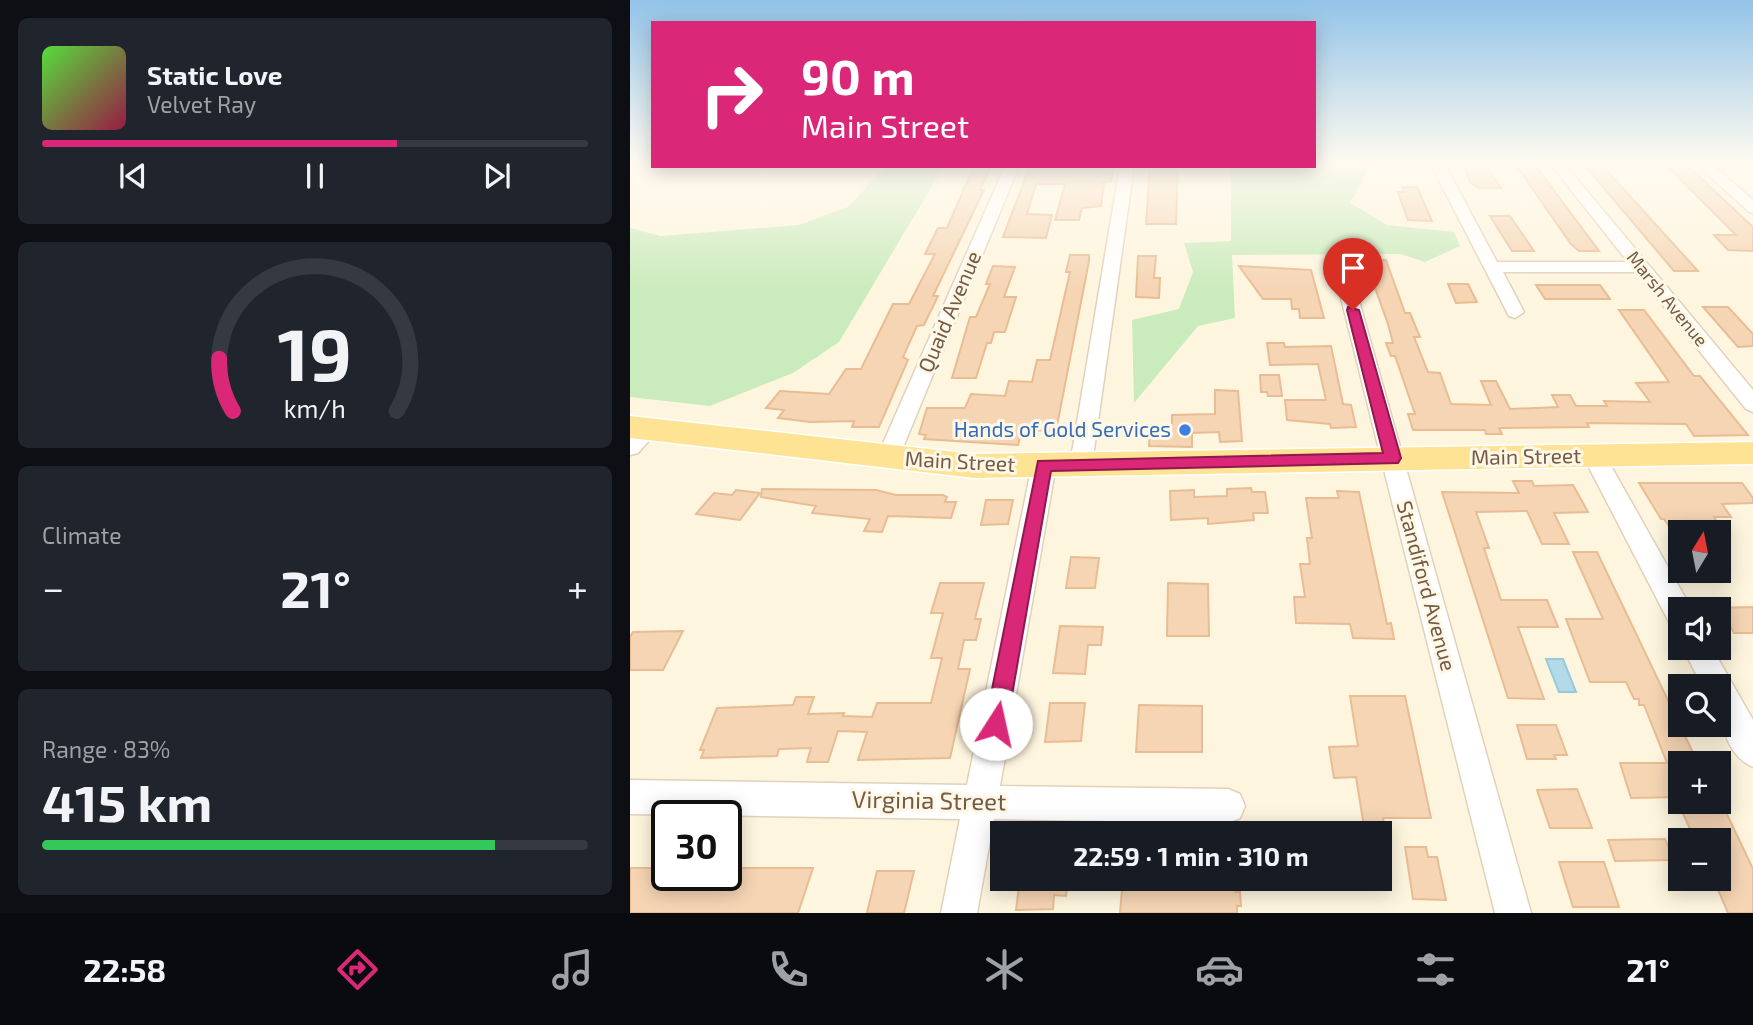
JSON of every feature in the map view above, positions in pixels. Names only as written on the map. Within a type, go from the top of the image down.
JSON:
[{"type":"main road","name":"Main Street","points":[[636,434],[974,466],[1753,453]]},
{"type":"street","name":"Quaid Avenue","points":[[888,457],[996,204]]},
{"type":"street","points":[[1081,464],[1121,204]]},
{"type":"street","points":[[1459,204],[1515,312]]},
{"type":"street","name":"Marsh Avenue","points":[[1590,204],[1753,404]]},
{"type":"street","name":"Standiford Avenue","points":[[1339,258],[1513,913]]},
{"type":"street","points":[[1492,267],[1641,267]]},
{"type":"street","points":[[1594,456],[1670,597]]},
{"type":"street","points":[[959,913],[1044,465]]},
{"type":"street","points":[[1731,710],[1753,751]]},
{"type":"street","name":"Virginia Street","points":[[630,797],[1228,806]]},
{"type":"green space","points":[[851,204],[922,204],[839,342],[793,373],[710,406],[630,397],[630,228],[661,236],[799,225]]},
{"type":"green space","points":[[1231,204],[1351,204],[1387,225],[1454,232],[1460,246],[1425,262],[1401,254],[1232,255],[1235,318],[1198,326],[1134,403],[1132,320],[1179,309],[1193,272],[1184,243],[1231,241]]},
{"type":"water","points":[[1546,659],[1563,659],[1576,692],[1559,692]]},
{"type":"building","points":[[958,204],[977,204],[933,296],[938,296],[924,325],[917,326],[903,357],[908,360],[879,427],[852,427],[854,421],[810,422],[778,418],[784,410],[766,408],[780,391],[829,394],[846,369],[861,369],[893,304],[909,304],[935,254],[925,254],[938,228],[947,228]]},
{"type":"building","points":[[1016,204],[1030,204],[1027,214],[1052,215],[1046,238],[1003,237]]},
{"type":"building","points":[[1060,204],[1101,204],[1101,206],[1082,208],[1079,220],[1055,220]]},
{"type":"building","points":[[1147,204],[1177,204],[1176,224],[1146,224]]},
{"type":"building","points":[[1402,204],[1424,204],[1432,221],[1408,220]]},
{"type":"building","points":[[1543,204],[1564,204],[1599,251],[1579,251],[1571,244]]},
{"type":"building","points":[[1617,204],[1637,204],[1698,271],[1674,271]]},
{"type":"building","points":[[1705,204],[1728,204],[1753,227],[1753,251],[1728,250],[1714,235],[1736,235]]},
{"type":"building","points":[[1490,216],[1510,216],[1534,251],[1512,251]]},
{"type":"building","points":[[1070,255],[1089,255],[1089,261],[1056,431],[1022,430],[1018,445],[924,439],[926,435],[919,434],[927,408],[965,408],[971,394],[1005,396],[1009,381],[1032,382],[1037,360],[1050,360],[1070,272],[1066,272]]},
{"type":"building","points":[[1138,256],[1156,256],[1154,278],[1160,278],[1159,298],[1136,297]]},
{"type":"building","points":[[1365,260],[1386,260],[1405,313],[1410,313],[1420,337],[1414,337],[1428,372],[1440,373],[1451,404],[1491,405],[1481,381],[1496,381],[1510,409],[1558,407],[1552,395],[1570,395],[1576,406],[1607,406],[1604,401],[1650,402],[1636,383],[1669,382],[1619,310],[1644,310],[1694,376],[1700,376],[1748,435],[1694,436],[1686,424],[1587,423],[1589,427],[1499,428],[1502,434],[1486,434],[1485,430],[1413,430],[1408,414],[1415,414],[1395,356],[1391,356],[1386,343],[1393,343]]},
{"type":"building","points":[[993,266],[1015,267],[1004,297],[1016,297],[1005,332],[994,332],[991,343],[987,343],[976,378],[952,378],[970,317],[976,317],[990,284],[986,284]]},
{"type":"building","points":[[1239,266],[1311,270],[1324,318],[1300,318],[1299,309],[1292,309],[1291,299],[1263,299]]},
{"type":"building","points":[[1448,284],[1468,284],[1477,302],[1456,303]]},
{"type":"building","points":[[1536,285],[1600,285],[1610,299],[1545,299]]},
{"type":"building","points":[[1703,307],[1728,307],[1753,334],[1753,346],[1738,347]]},
{"type":"building","points":[[1267,343],[1284,343],[1285,347],[1331,346],[1343,404],[1351,405],[1356,427],[1331,428],[1330,424],[1287,420],[1285,400],[1326,400],[1318,364],[1270,365]]},
{"type":"building","points":[[1260,375],[1279,375],[1282,396],[1268,396],[1267,392],[1261,392]]},
{"type":"building","points":[[1215,390],[1238,391],[1242,441],[1220,442],[1219,432],[1192,433],[1192,447],[1149,446],[1150,426],[1172,426],[1172,415],[1215,414]]},
{"type":"building","points":[[1513,481],[1532,481],[1534,486],[1573,485],[1588,512],[1554,513],[1569,544],[1542,544],[1527,511],[1476,512],[1489,548],[1484,548],[1501,600],[1547,600],[1558,627],[1518,627],[1544,699],[1508,698],[1442,492],[1519,493]]},
{"type":"building","points":[[1639,483],[1742,483],[1753,498],[1753,503],[1722,504],[1731,517],[1714,517],[1716,520],[1668,520],[1668,525],[1661,519]]},
{"type":"building","points":[[1251,488],[1252,492],[1265,492],[1268,513],[1253,513],[1254,520],[1208,524],[1208,518],[1171,520],[1170,491],[1194,490],[1194,497],[1227,496],[1227,489]]},
{"type":"building","points":[[762,489],[876,490],[896,495],[943,495],[947,497],[945,502],[956,502],[951,518],[888,516],[882,532],[864,531],[870,519],[812,513],[816,506],[761,497]]},
{"type":"building","points":[[736,490],[760,493],[740,520],[696,514],[714,493],[732,495]]},
{"type":"building","points":[[1337,491],[1359,492],[1387,624],[1391,623],[1394,639],[1353,638],[1350,624],[1296,623],[1294,597],[1305,597],[1300,564],[1310,564],[1307,538],[1312,538],[1306,498],[1339,498]]},
{"type":"building","points":[[986,500],[1013,500],[1008,524],[981,525]]},
{"type":"building","points":[[1573,552],[1597,552],[1668,700],[1668,737],[1686,737],[1692,751],[1668,751],[1668,797],[1631,798],[1620,763],[1667,763],[1644,705],[1639,705],[1639,699],[1634,699],[1626,682],[1590,682],[1566,619],[1603,619]]},
{"type":"building","points":[[1071,557],[1099,558],[1095,588],[1066,588]]},
{"type":"building","points":[[940,583],[984,583],[975,619],[981,619],[976,640],[964,640],[958,669],[970,669],[950,758],[858,760],[867,732],[838,731],[828,762],[807,762],[811,748],[779,749],[777,756],[701,758],[704,750],[700,750],[717,708],[793,705],[796,697],[814,697],[808,714],[844,713],[843,716],[872,717],[877,703],[931,703],[942,658],[931,658],[943,613],[931,613]]},
{"type":"building","points":[[1168,583],[1208,584],[1209,636],[1167,636]]},
{"type":"building","points":[[1753,607],[1753,633],[1734,633],[1731,628],[1731,608]]},
{"type":"building","points":[[1060,626],[1103,627],[1101,645],[1088,645],[1085,674],[1053,673]]},
{"type":"building","points":[[683,631],[663,670],[630,670],[630,637],[633,632]]},
{"type":"building","points":[[1350,696],[1405,696],[1431,818],[1383,818],[1383,821],[1363,821],[1356,777],[1334,778],[1329,747],[1358,746]]},
{"type":"building","points":[[1050,703],[1085,703],[1081,741],[1045,742]]},
{"type":"building","points":[[1139,705],[1202,706],[1202,752],[1136,752]]},
{"type":"building","points":[[1517,725],[1556,725],[1567,755],[1554,755],[1556,759],[1527,759]]},
{"type":"building","points":[[1577,789],[1592,828],[1550,828],[1537,790]]},
{"type":"building","points":[[1683,814],[1727,814],[1753,869],[1753,913],[1728,913],[1719,891],[1731,891],[1731,828],[1690,828]]},
{"type":"building","points":[[1665,839],[1668,860],[1615,861],[1608,840]]},
{"type":"building","points":[[1405,847],[1426,847],[1428,857],[1437,857],[1446,900],[1413,899]]},
{"type":"building","points":[[1559,862],[1604,862],[1619,907],[1573,907]]},
{"type":"building","points":[[630,868],[651,868],[651,891],[742,891],[742,868],[813,868],[798,913],[630,913]]},
{"type":"building","points":[[877,871],[914,871],[904,913],[867,913]]},
{"type":"building","points":[[1018,891],[1067,891],[1066,896],[1054,895],[1053,909],[1016,910]]},
{"type":"building","points":[[1122,891],[1240,892],[1241,906],[1237,906],[1237,913],[1120,913]]},
{"type":"place","name":"Hands of Gold Services","points":[[1185,430]]},
{"type":"route","points":[[996,724],[1044,465],[1393,458],[1353,310]]}]
